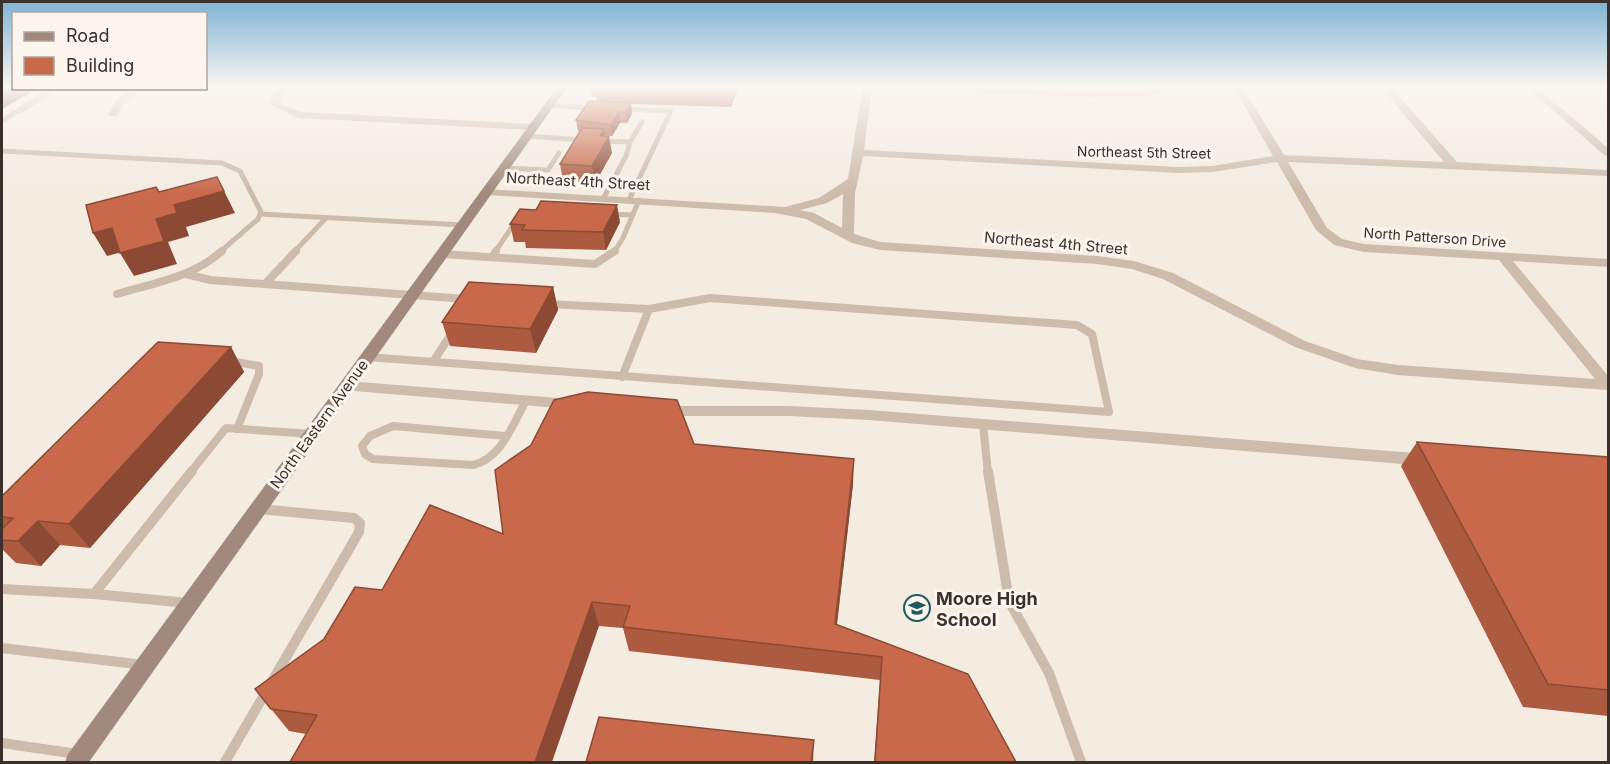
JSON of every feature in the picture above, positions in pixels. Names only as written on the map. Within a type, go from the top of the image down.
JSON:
[{"type":"main road","name":"North Eastern Avenue","points":[[79,758],[537,122]]},
{"type":"street","points":[[389,122],[530,132]]},
{"type":"street","points":[[776,209],[823,201],[843,191],[855,173],[862,122]]},
{"type":"street","name":"North Patterson Drive","points":[[1259,122],[1322,230],[1338,242],[1379,250],[1608,263]]},
{"type":"street","points":[[1416,122],[1454,166]]},
{"type":"street","points":[[1572,122],[1608,153]]},
{"type":"street","name":"Northeast 5th Street","points":[[858,153],[1188,171],[1280,158],[1608,173]]},
{"type":"street","points":[[848,234],[850,182]]},
{"type":"street","name":"Northeast 4th Street","points":[[487,192],[776,209],[810,216],[856,240],[880,246],[1097,260],[1134,265],[1168,276],[1300,344],[1356,363],[1398,370],[1608,385]]},
{"type":"street","points":[[1503,257],[1608,385]]},
{"type":"street","points":[[347,386],[584,405]]},
{"type":"street","points":[[649,410],[788,411],[983,424],[1439,461]]},
{"type":"lane","points":[[603,198],[642,122]]},
{"type":"lane","points":[[442,254],[595,264],[604,262],[621,244],[633,215],[634,200],[667,122]]},
{"type":"lane","points":[[530,132],[630,142]]},
{"type":"lane","points":[[2,151],[233,166],[240,171],[260,214],[258,219],[205,266],[186,274],[117,294]]},
{"type":"lane","points":[[504,168],[548,170],[559,153]]},
{"type":"lane","points":[[492,257],[524,209]]},
{"type":"lane","points":[[600,213],[633,215]]},
{"type":"lane","points":[[260,214],[463,225]]},
{"type":"lane","points":[[265,284],[326,218]]},
{"type":"lane","points":[[186,274],[210,280],[472,299],[467,308]]},
{"type":"lane","points":[[368,357],[1109,412],[1092,334],[1077,325],[711,298],[649,309],[543,303]]},
{"type":"lane","points":[[622,377],[649,309]]},
{"type":"lane","points":[[433,362],[455,326]]},
{"type":"lane","points":[[220,361],[251,363],[259,366],[259,374],[237,429]]},
{"type":"lane","points":[[505,436],[393,426],[370,436],[362,446],[365,454],[373,459],[473,465],[486,462],[505,436],[526,401]]},
{"type":"lane","points":[[983,424],[990,494],[1009,601],[1049,673],[1081,762]]},
{"type":"lane","points":[[94,594],[226,428],[312,435]]},
{"type":"lane","points":[[225,762],[358,532],[360,523],[354,518],[258,509]]},
{"type":"lane","points":[[2,589],[94,594],[190,603]]},
{"type":"lane","points":[[2,648],[146,665]]},
{"type":"lane","points":[[2,743],[79,758]]},
{"type":"building","points":[[588,122],[613,122],[611,125]]},
{"type":"building","points":[[582,128],[604,129],[600,136],[609,136],[592,166],[560,164]]},
{"type":"building","points":[[217,177],[224,191],[174,205],[177,213],[156,219],[164,241],[120,253],[112,228],[93,233],[86,205],[156,187],[159,192]]},
{"type":"building","points":[[541,201],[617,205],[603,232],[522,230],[525,225],[510,224],[520,209],[536,210]]},
{"type":"building","points":[[469,282],[553,287],[530,329],[442,322]]},
{"type":"building","points":[[158,342],[231,347],[69,524],[38,521],[18,541],[2,540],[2,529],[13,518],[2,517],[2,496]]},
{"type":"building","points":[[588,392],[677,400],[694,444],[854,459],[835,624],[968,674],[1016,762],[875,762],[882,657],[623,627],[630,606],[592,602],[535,762],[290,762],[317,715],[271,709],[255,689],[324,639],[355,587],[382,590],[430,505],[503,534],[495,470],[531,445],[554,400]]},
{"type":"building","points":[[1417,442],[1608,457],[1608,690],[1548,684]]},
{"type":"building","points":[[599,717],[814,740],[811,762],[586,762]]},
{"type":"place","name":"Moore High School","points":[[917,608]]}]
